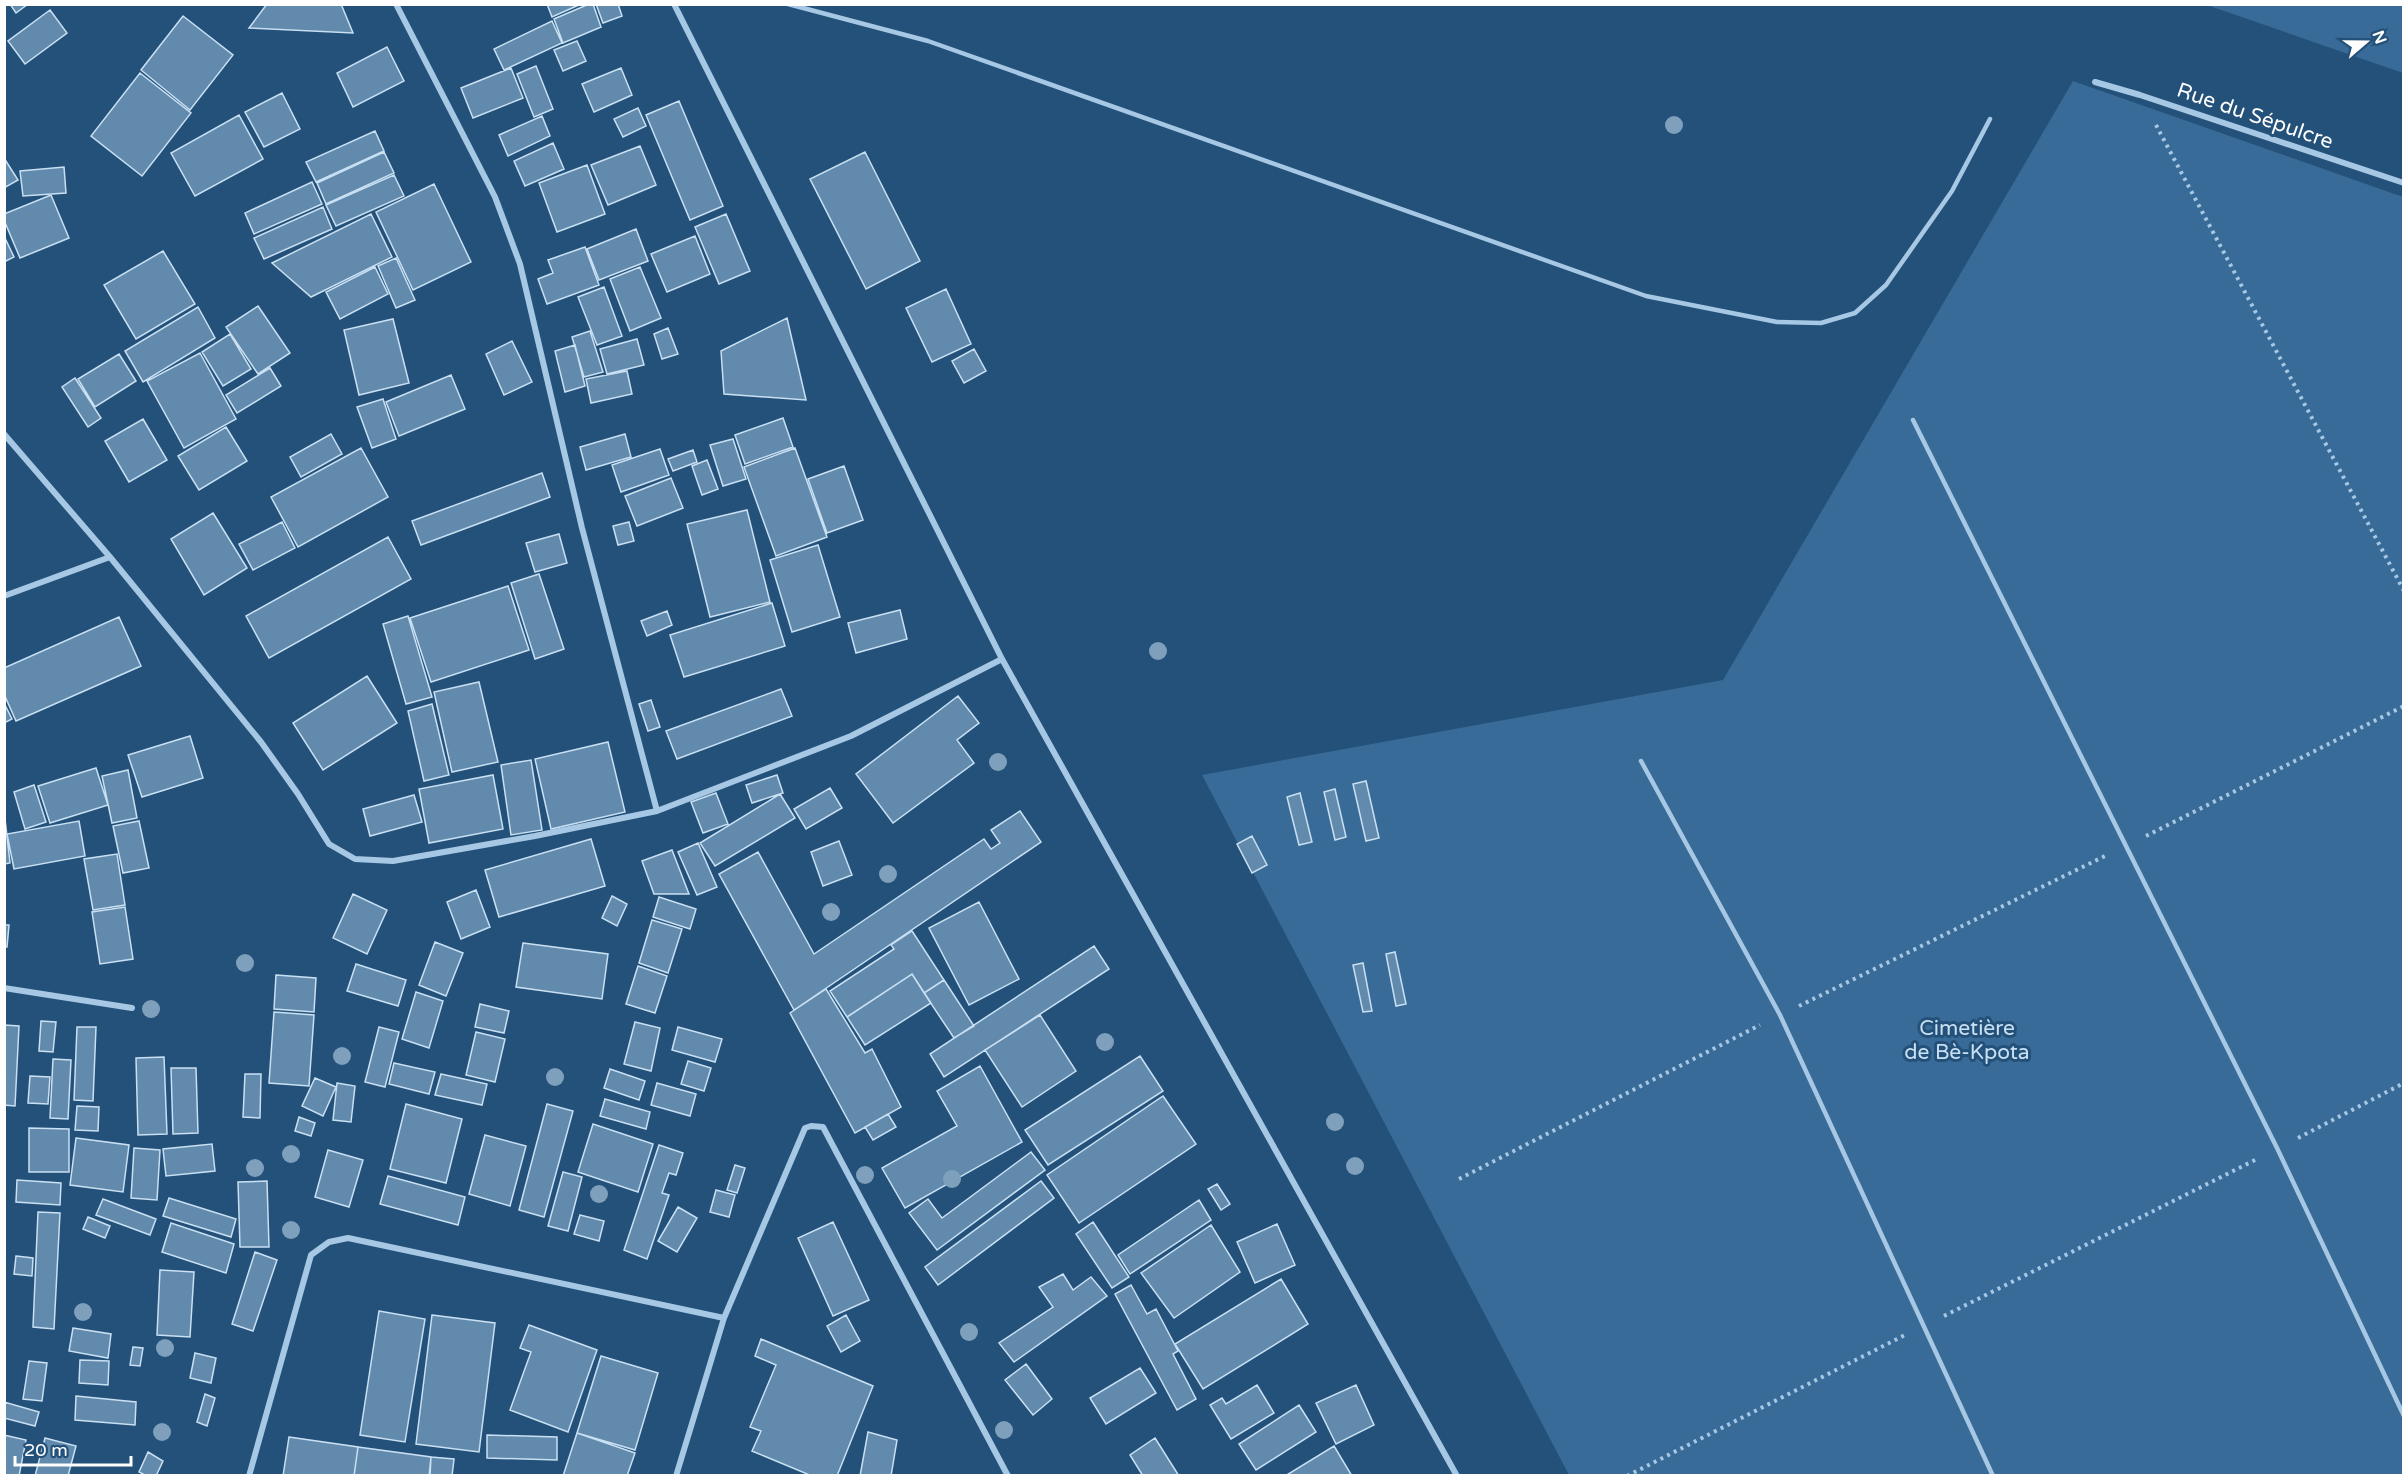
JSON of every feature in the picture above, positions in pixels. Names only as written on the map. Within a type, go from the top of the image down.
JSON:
[{"type":"street","points":[[396,4],[495,197],[520,264],[582,528],[657,811]]},
{"type":"street","points":[[674,4],[1002,659],[1457,1476]]},
{"type":"street","name":"Rue du Sépulcre","points":[[2095,82],[2403,183]]},
{"type":"street","points":[[4,434],[110,557],[261,742],[298,794],[329,844],[355,859],[393,861],[535,836],[657,811],[851,736],[1002,659]]},
{"type":"street","points":[[4,596],[110,557]]},
{"type":"street","points":[[4,988],[132,1008]]},
{"type":"street","points":[[676,1476],[724,1318],[805,1128],[811,1126],[823,1127],[1008,1476]]},
{"type":"street","points":[[249,1476],[311,1255],[329,1242],[348,1238],[724,1318]]},
{"type":"lane","points":[[788,4],[928,41],[1646,296],[1777,322],[1821,323],[1855,313],[1886,285],[1952,191],[1990,119]]},
{"type":"lane","points":[[1913,420],[2277,1148],[2403,1416]]},
{"type":"lane","points":[[1641,761],[1780,1015],[1993,1476]]},
{"type":"path","points":[[2140,95],[2403,591]]},
{"type":"path","points":[[1459,1179],[1780,1015],[2127,846],[2403,706]]},
{"type":"path","points":[[1627,1476],[2403,1083]]},
{"type":"green space","points":[[2207,5],[2403,5],[2403,73]]},
{"type":"green space","name":"Cimetière de Bè-Kpota","points":[[2073,81],[2403,197],[2403,1475],[1569,1475],[1202,775],[1723,680]]},
{"type":"building","points":[[10,4],[28,4],[16,13]]},
{"type":"building","points":[[267,4],[341,4],[353,33],[249,28]]},
{"type":"building","points":[[547,4],[581,4],[552,17]]},
{"type":"building","points":[[593,4],[601,27],[563,43],[554,19]]},
{"type":"building","points":[[596,4],[618,4],[622,16],[603,23]]},
{"type":"building","points":[[50,10],[67,33],[25,64],[8,41]]},
{"type":"building","points":[[183,16],[233,55],[190,110],[141,70]]},
{"type":"building","points":[[552,21],[562,43],[504,70],[494,49]]},
{"type":"building","points":[[577,41],[586,61],[563,71],[554,50]]},
{"type":"building","points":[[387,47],[404,81],[353,107],[337,73]]},
{"type":"building","points":[[536,66],[553,109],[534,117],[517,74]]},
{"type":"building","points":[[511,68],[523,98],[473,118],[461,88]]},
{"type":"building","points":[[621,68],[632,95],[594,112],[582,84]]},
{"type":"building","points":[[140,73],[191,113],[142,176],[91,136]]},
{"type":"building","points":[[282,93],[300,129],[264,147],[245,112]]},
{"type":"building","points":[[679,101],[723,206],[690,220],[646,115]]},
{"type":"building","points":[[638,108],[646,126],[623,137],[614,119]]},
{"type":"building","points":[[239,115],[263,159],[195,196],[171,153]]},
{"type":"building","points":[[542,116],[550,136],[508,156],[499,135]]},
{"type":"building","points":[[375,131],[384,151],[316,182],[306,162]]},
{"type":"building","points":[[553,143],[564,169],[525,186],[514,161]]},
{"type":"building","points":[[640,146],[656,185],[608,205],[591,165]]},
{"type":"building","points":[[384,152],[394,173],[326,204],[317,183]]},
{"type":"building","points":[[865,152],[920,261],[866,289],[810,179]]},
{"type":"building","points":[[4,158],[18,180],[4,188]]},
{"type":"building","points":[[587,165],[605,214],[557,232],[539,183]]},
{"type":"building","points":[[64,167],[66,193],[23,196],[20,171]]},
{"type":"building","points":[[394,175],[404,196],[336,226],[326,205]]},
{"type":"building","points":[[312,182],[322,204],[254,234],[245,213]]},
{"type":"building","points":[[434,184],[471,262],[413,290],[376,212]]},
{"type":"building","points":[[51,195],[69,238],[20,258],[4,220],[4,214]]},
{"type":"building","points":[[323,207],[332,229],[264,259],[254,238]]},
{"type":"building","points":[[371,214],[392,257],[311,297],[272,263]]},
{"type":"building","points":[[726,214],[750,271],[719,284],[695,227]]},
{"type":"building","points":[[636,229],[648,261],[599,280],[587,249]]},
{"type":"building","points":[[4,236],[14,257],[4,262]]},
{"type":"building","points":[[695,236],[710,274],[667,292],[651,254]]},
{"type":"building","points":[[585,247],[599,285],[547,304],[538,279],[553,273],[548,260]]},
{"type":"building","points":[[163,251],[195,304],[136,339],[104,285]]},
{"type":"building","points":[[396,258],[415,300],[396,308],[378,266]]},
{"type":"building","points":[[375,267],[388,294],[340,319],[326,292]]},
{"type":"building","points":[[640,267],[661,318],[630,331],[610,279]]},
{"type":"building","points":[[604,287],[622,336],[597,345],[578,297]]},
{"type":"building","points":[[946,289],[971,344],[932,362],[906,308]]},
{"type":"building","points":[[258,306],[290,353],[258,374],[226,327]]},
{"type":"building","points":[[198,307],[215,338],[143,382],[125,351]]},
{"type":"building","points":[[787,318],[806,400],[724,394],[721,351]]},
{"type":"building","points":[[393,319],[409,383],[359,395],[344,330]]},
{"type":"building","points":[[668,328],[678,354],[662,359],[654,334]]},
{"type":"building","points":[[590,331],[603,372],[584,377],[572,337]]},
{"type":"building","points":[[230,334],[251,369],[223,386],[202,352]]},
{"type":"building","points":[[637,339],[644,365],[607,374],[600,349]]},
{"type":"building","points":[[512,341],[532,382],[504,395],[486,354]]},
{"type":"building","points":[[575,345],[585,386],[565,392],[555,351]]},
{"type":"building","points":[[974,349],[986,371],[964,383],[952,361]]},
{"type":"building","points":[[200,353],[236,419],[184,448],[147,381]]},
{"type":"building","points":[[119,354],[136,381],[95,407],[78,379]]},
{"type":"building","points":[[270,368],[281,386],[237,413],[226,395]]},
{"type":"building","points":[[627,371],[632,394],[591,403],[586,379]]},
{"type":"building","points":[[451,375],[465,409],[399,436],[386,402]]},
{"type":"building","points":[[75,378],[101,418],[88,427],[62,387]]},
{"type":"building","points":[[383,399],[396,439],[372,448],[357,407]]},
{"type":"building","points":[[783,418],[793,447],[745,464],[735,435]]},
{"type":"building","points":[[143,419],[167,460],[129,482],[105,441]]},
{"type":"building","points":[[226,427],[247,461],[199,490],[178,456]]},
{"type":"building","points":[[331,434],[342,454],[301,477],[290,457]]},
{"type":"building","points":[[625,434],[631,457],[586,470],[580,447]]},
{"type":"building","points":[[733,439],[746,479],[723,486],[710,445]]},
{"type":"building","points":[[361,448],[388,497],[298,547],[271,497]]},
{"type":"building","points":[[795,448],[827,537],[776,556],[744,467]]},
{"type":"building","points":[[660,449],[669,475],[621,492],[612,465]]},
{"type":"building","points":[[693,450],[697,462],[673,471],[668,459]]},
{"type":"building","points":[[707,460],[718,489],[702,495],[692,466]]},
{"type":"building","points":[[844,466],[863,520],[827,533],[808,479]]},
{"type":"building","points":[[542,473],[550,497],[421,545],[412,521]]},
{"type":"building","points":[[671,478],[683,508],[637,526],[625,496]]},
{"type":"building","points":[[747,510],[770,602],[710,617],[687,524]]},
{"type":"building","points":[[213,513],[247,568],[204,595],[171,539]]},
{"type":"building","points":[[282,522],[295,548],[253,570],[239,544]]},
{"type":"building","points":[[629,522],[634,541],[618,545],[613,526]]},
{"type":"building","points":[[559,534],[567,563],[535,572],[526,543]]},
{"type":"building","points":[[388,537],[411,579],[269,658],[246,616]]},
{"type":"building","points":[[818,545],[840,617],[792,632],[770,560]]},
{"type":"building","points":[[539,574],[564,649],[535,659],[511,583]]},
{"type":"building","points":[[508,586],[529,650],[431,682],[410,618]]},
{"type":"building","points":[[772,603],[785,646],[684,677],[670,635]]},
{"type":"building","points":[[900,610],[907,639],[856,653],[848,623]]},
{"type":"building","points":[[667,611],[672,625],[647,636],[641,621]]},
{"type":"building","points":[[408,616],[432,697],[406,704],[383,624]]},
{"type":"building","points":[[119,617],[141,666],[16,721],[4,694],[4,668]]},
{"type":"building","points":[[367,676],[397,723],[323,770],[293,723]]},
{"type":"building","points":[[479,682],[498,762],[452,772],[434,692]]},
{"type":"building","points":[[781,689],[792,716],[677,759],[666,731]]},
{"type":"building","points":[[958,696],[979,723],[957,740],[974,763],[893,823],[856,774]]},
{"type":"building","points":[[651,700],[660,727],[648,731],[639,704]]},
{"type":"building","points":[[4,703],[12,719],[4,723]]},
{"type":"building","points":[[432,704],[449,775],[424,781],[408,711]]},
{"type":"building","points":[[190,736],[203,778],[142,797],[128,755]]},
{"type":"building","points":[[608,742],[625,812],[551,829],[535,759]]},
{"type":"building","points":[[531,760],[542,830],[511,835],[501,765]]},
{"type":"building","points":[[96,768],[108,805],[50,823],[38,786]]},
{"type":"building","points":[[128,770],[137,818],[112,823],[102,776]]},
{"type":"building","points":[[493,775],[503,829],[429,843],[419,789]]},
{"type":"building","points":[[777,775],[783,793],[752,803],[746,785]]},
{"type":"building","points":[[1366,781],[1379,838],[1366,841],[1353,784]]},
{"type":"building","points":[[34,785],[46,822],[25,829],[14,792]]},
{"type":"building","points":[[830,788],[842,808],[806,829],[794,809]]},
{"type":"building","points":[[1335,789],[1346,837],[1335,840],[1324,792]]},
{"type":"building","points":[[716,793],[728,824],[703,833],[691,802]]},
{"type":"building","points":[[1300,793],[1312,842],[1299,845],[1287,797]]},
{"type":"building","points":[[780,794],[795,818],[715,866],[700,843]]},
{"type":"building","points":[[414,795],[422,822],[370,836],[363,809]]},
{"type":"building","points":[[4,810],[10,863],[4,864]]},
{"type":"building","points":[[1020,811],[1041,842],[794,1010],[719,874],[758,852],[814,954],[984,839],[991,849],[1000,843],[991,830]]},
{"type":"building","points":[[79,821],[85,856],[14,869],[7,834]]},
{"type":"building","points":[[139,821],[149,868],[123,873],[113,826]]},
{"type":"building","points":[[1252,836],[1267,865],[1252,873],[1237,844]]},
{"type":"building","points":[[591,839],[605,886],[499,917],[485,870]]},
{"type":"building","points":[[839,841],[852,875],[823,886],[811,852]]},
{"type":"building","points":[[698,843],[717,887],[697,895],[678,852]]},
{"type":"building","points":[[672,850],[689,894],[654,894],[642,861]]},
{"type":"building","points":[[117,854],[125,905],[93,910],[84,859]]},
{"type":"building","points":[[476,890],[490,927],[461,939],[447,902]]},
{"type":"building","points":[[353,894],[387,910],[367,954],[333,938]]},
{"type":"building","points":[[612,896],[627,904],[617,926],[602,918]]},
{"type":"building","points":[[659,897],[696,909],[690,929],[653,917]]},
{"type":"building","points":[[979,902],[1019,979],[969,1005],[929,928]]},
{"type":"building","points":[[125,907],[133,959],[100,964],[92,912]]},
{"type":"building","points":[[652,920],[682,929],[668,973],[639,963]]},
{"type":"building","points":[[4,925],[9,925],[7,947],[4,947]]},
{"type":"building","points":[[912,931],[944,980],[924,993],[912,974],[847,1017],[830,991],[894,949],[891,945]]},
{"type":"building","points":[[435,942],[463,953],[446,996],[419,985]]},
{"type":"building","points":[[523,943],[608,954],[602,999],[516,987]]},
{"type":"building","points":[[1094,946],[1109,969],[944,1077],[930,1054]]},
{"type":"building","points":[[1395,952],[1406,1004],[1396,1006],[1386,954]]},
{"type":"building","points":[[1363,963],[1372,1011],[1363,1012],[1353,965]]},
{"type":"building","points":[[356,964],[406,980],[398,1006],[347,991]]},
{"type":"building","points":[[638,966],[667,976],[655,1013],[626,1004]]},
{"type":"building","points":[[912,974],[931,1003],[865,1045],[847,1017]]},
{"type":"building","points":[[276,975],[316,978],[314,1012],[274,1009]]},
{"type":"building","points":[[944,980],[974,1026],[954,1038],[924,993]]},
{"type":"building","points":[[826,989],[865,1053],[872,1049],[901,1107],[855,1133],[790,1013]]},
{"type":"building","points":[[416,992],[443,1001],[429,1048],[402,1039]]},
{"type":"building","points":[[480,1004],[509,1011],[504,1033],[475,1027]]},
{"type":"building","points":[[274,1012],[314,1015],[309,1086],[269,1083]]},
{"type":"building","points":[[1040,1015],[1076,1071],[1022,1107],[985,1050]]},
{"type":"building","points":[[41,1021],[56,1022],[53,1052],[39,1051]]},
{"type":"building","points":[[635,1022],[660,1028],[651,1071],[624,1064]]},
{"type":"building","points":[[4,1025],[19,1026],[15,1106],[4,1105]]},
{"type":"building","points":[[77,1027],[96,1027],[93,1101],[74,1100]]},
{"type":"building","points":[[379,1027],[399,1032],[385,1087],[365,1082]]},
{"type":"building","points":[[678,1027],[722,1039],[715,1062],[672,1050]]},
{"type":"building","points":[[476,1032],[505,1039],[495,1082],[466,1075]]},
{"type":"building","points":[[1140,1056],[1163,1091],[1048,1165],[1025,1130]]},
{"type":"building","points":[[164,1057],[167,1134],[138,1135],[136,1058]]},
{"type":"building","points":[[53,1059],[71,1060],[68,1119],[50,1118]]},
{"type":"building","points":[[688,1061],[711,1068],[704,1091],[681,1084]]},
{"type":"building","points":[[394,1063],[435,1072],[429,1094],[389,1084]]},
{"type":"building","points":[[980,1066],[1022,1142],[905,1208],[882,1168],[957,1126],[937,1091]]},
{"type":"building","points":[[171,1068],[196,1068],[198,1133],[173,1134]]},
{"type":"building","points":[[610,1069],[645,1081],[639,1100],[604,1088]]},
{"type":"building","points":[[245,1074],[261,1074],[260,1118],[243,1117]]},
{"type":"building","points":[[441,1074],[487,1084],[482,1105],[435,1095]]},
{"type":"building","points":[[30,1076],[50,1077],[48,1104],[28,1103]]},
{"type":"building","points":[[315,1078],[336,1087],[323,1116],[302,1106]]},
{"type":"building","points":[[337,1083],[355,1086],[351,1122],[333,1120]]},
{"type":"building","points":[[657,1083],[696,1094],[690,1116],[651,1105]]},
{"type":"building","points":[[1163,1096],[1196,1144],[1079,1223],[1047,1175]]},
{"type":"building","points":[[605,1099],[650,1112],[646,1129],[600,1116]]},
{"type":"building","points":[[406,1104],[462,1119],[446,1183],[390,1169]]},
{"type":"building","points":[[547,1104],[573,1111],[544,1217],[519,1210]]},
{"type":"building","points":[[77,1106],[99,1107],[98,1131],[75,1130]]},
{"type":"building","points":[[888,1114],[896,1127],[873,1140],[865,1127]]},
{"type":"building","points":[[299,1117],[315,1123],[311,1136],[295,1131]]},
{"type":"building","points":[[593,1124],[653,1144],[638,1192],[578,1172]]},
{"type":"building","points":[[29,1128],[69,1129],[69,1172],[29,1172]]},
{"type":"building","points":[[485,1135],[526,1146],[510,1206],[469,1194]]},
{"type":"building","points":[[76,1138],[129,1145],[123,1192],[70,1185]]},
{"type":"building","points":[[212,1144],[215,1171],[166,1176],[163,1149]]},
{"type":"building","points":[[659,1145],[683,1153],[676,1175],[669,1173],[662,1193],[669,1195],[647,1259],[624,1250]]},
{"type":"building","points":[[134,1148],[160,1150],[157,1200],[131,1198]]},
{"type":"building","points":[[328,1150],[363,1160],[349,1207],[315,1197]]},
{"type":"building","points":[[1031,1152],[1045,1170],[937,1250],[909,1213],[928,1199],[942,1218]]},
{"type":"building","points":[[735,1165],[745,1168],[737,1193],[727,1190]]},
{"type":"building","points":[[563,1172],[582,1177],[568,1231],[548,1226]]},
{"type":"building","points":[[388,1176],[465,1197],[458,1225],[380,1204]]},
{"type":"building","points":[[17,1180],[61,1183],[60,1205],[16,1202]]},
{"type":"building","points":[[267,1181],[269,1247],[240,1247],[238,1182]]},
{"type":"building","points":[[1041,1181],[1054,1198],[938,1285],[925,1267]]},
{"type":"building","points":[[1217,1184],[1230,1204],[1221,1210],[1208,1189]]},
{"type":"building","points":[[716,1190],[735,1195],[729,1217],[710,1212]]},
{"type":"building","points":[[169,1198],[236,1219],[231,1237],[163,1216]]},
{"type":"building","points":[[103,1199],[156,1219],[150,1235],[96,1215]]},
{"type":"building","points":[[1199,1200],[1211,1220],[1130,1274],[1118,1255]]},
{"type":"building","points":[[678,1207],[697,1218],[677,1252],[658,1241]]},
{"type":"building","points":[[38,1212],[60,1213],[54,1329],[33,1327]]},
{"type":"building","points":[[580,1215],[604,1221],[599,1241],[574,1234]]},
{"type":"building","points":[[88,1217],[110,1226],[105,1238],[83,1229]]},
{"type":"building","points":[[833,1222],[869,1300],[833,1316],[798,1238]]},
{"type":"building","points":[[1093,1222],[1129,1277],[1112,1288],[1076,1234]]},
{"type":"building","points":[[171,1223],[234,1244],[226,1273],[162,1252]]},
{"type":"building","points":[[1277,1224],[1295,1265],[1255,1283],[1237,1242]]},
{"type":"building","points":[[1211,1225],[1240,1272],[1174,1318],[1141,1273]]},
{"type":"building","points":[[255,1252],[277,1260],[253,1331],[232,1324]]},
{"type":"building","points":[[16,1256],[33,1258],[32,1276],[14,1274]]},
{"type":"building","points":[[160,1270],[194,1272],[190,1337],[157,1335]]},
{"type":"building","points":[[1063,1274],[1073,1290],[1091,1277],[1107,1296],[1014,1362],[999,1343],[1053,1307],[1039,1287]]},
{"type":"building","points":[[1281,1279],[1308,1324],[1203,1389],[1175,1344]]},
{"type":"building","points":[[1131,1285],[1147,1314],[1156,1309],[1178,1351],[1173,1354],[1196,1399],[1177,1410],[1115,1294]]},
{"type":"building","points":[[379,1311],[425,1319],[405,1442],[360,1435]]},
{"type":"building","points":[[432,1315],[495,1323],[479,1452],[416,1444]]},
{"type":"building","points":[[846,1315],[860,1341],[841,1352],[827,1326]]},
{"type":"building","points":[[529,1325],[597,1350],[568,1432],[510,1410],[531,1352],[520,1348]]},
{"type":"building","points":[[73,1328],[111,1334],[108,1358],[69,1351]]},
{"type":"building","points":[[761,1339],[873,1386],[837,1476],[812,1476],[752,1451],[761,1431],[750,1427],[776,1365],[755,1356]]},
{"type":"building","points":[[133,1347],[143,1348],[140,1366],[130,1365]]},
{"type":"building","points":[[195,1353],[216,1358],[211,1383],[190,1378]]},
{"type":"building","points":[[601,1356],[658,1373],[635,1450],[577,1433]]},
{"type":"building","points":[[80,1360],[109,1361],[108,1385],[79,1383]]},
{"type":"building","points":[[29,1361],[47,1363],[42,1401],[23,1399]]},
{"type":"building","points":[[1026,1364],[1052,1399],[1033,1415],[1005,1380]]},
{"type":"building","points":[[1140,1368],[1156,1393],[1106,1424],[1090,1398]]},
{"type":"building","points":[[1257,1385],[1274,1413],[1231,1439],[1210,1405],[1222,1398],[1226,1404]]},
{"type":"building","points":[[1356,1385],[1374,1425],[1336,1444],[1316,1403]]},
{"type":"building","points":[[205,1394],[215,1398],[207,1426],[197,1422]]},
{"type":"building","points":[[76,1396],[136,1402],[135,1425],[75,1420]]},
{"type":"building","points":[[4,1402],[39,1412],[35,1426],[4,1418]]},
{"type":"building","points":[[1299,1405],[1316,1432],[1256,1470],[1239,1444]]},
{"type":"building","points":[[868,1432],[897,1440],[891,1476],[860,1476]]},
{"type":"building","points":[[577,1433],[635,1453],[627,1476],[563,1476]]},
{"type":"building","points":[[4,1435],[26,1440],[19,1476],[4,1476]]},
{"type":"building","points":[[487,1435],[557,1437],[557,1460],[487,1458]]},
{"type":"building","points":[[289,1437],[358,1447],[354,1476],[283,1476]]},
{"type":"building","points":[[45,1438],[76,1446],[68,1476],[35,1476]]},
{"type":"building","points":[[1155,1438],[1179,1476],[1143,1476],[1130,1455]]},
{"type":"building","points":[[1334,1446],[1352,1476],[1285,1476]]},
{"type":"building","points":[[358,1447],[431,1457],[429,1476],[354,1476]]},
{"type":"building","points":[[148,1452],[163,1461],[156,1476],[147,1476],[139,1472]]},
{"type":"building","points":[[431,1457],[454,1459],[452,1476],[430,1476]]}]
